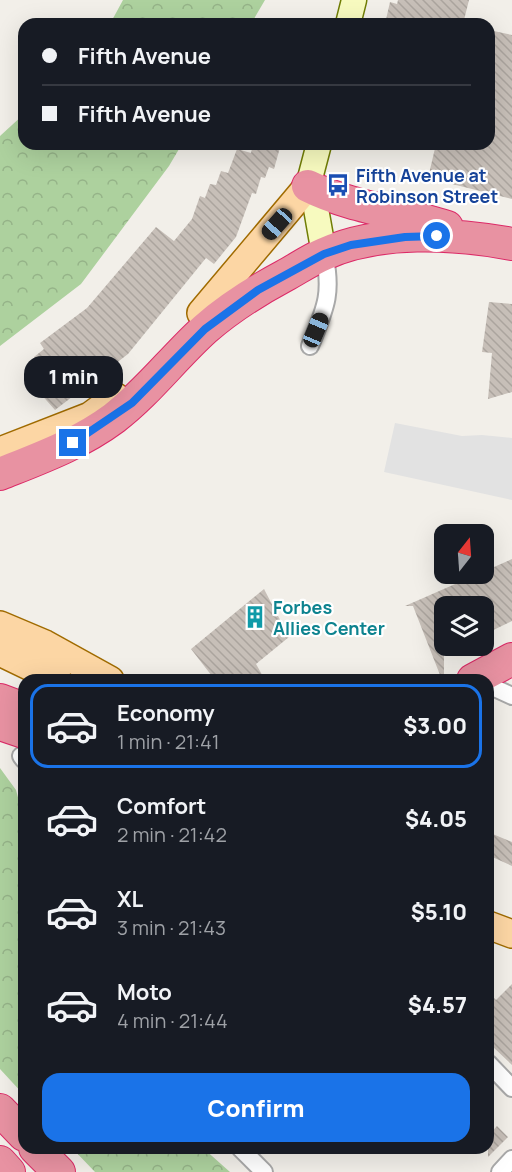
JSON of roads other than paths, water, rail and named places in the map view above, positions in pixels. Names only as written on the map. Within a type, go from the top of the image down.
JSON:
[{"type":"highway","points":[[308,186],[347,202],[416,217],[476,237],[512,244]]},
{"type":"highway","points":[[0,474],[61,451],[113,418],[156,381],[205,329],[229,310],[258,290],[324,254],[351,245],[405,237],[476,237]]},
{"type":"highway","points":[[483,674],[512,659]]},
{"type":"highway","points":[[0,700],[18,707]]},
{"type":"highway","points":[[0,724],[18,744]]},
{"type":"highway","points":[[0,1110],[18,1129]]},
{"type":"highway","points":[[41,1154],[59,1172]]},
{"type":"highway","points":[[0,1162],[9,1172]]},
{"type":"main road","points":[[0,451],[90,416],[134,382],[201,314],[308,186]]},
{"type":"main road","points":[[201,314],[255,275],[283,261],[324,254]]},
{"type":"main road","points":[[0,625],[100,674]]},
{"type":"main road","points":[[0,652],[46,674]]},
{"type":"main road","points":[[494,927],[512,934]]},
{"type":"street","points":[[350,18],[354,0]]},
{"type":"street","points":[[309,346],[323,313],[330,288],[315,202],[308,186],[317,150]]},
{"type":"street","points":[[494,688],[512,696]]},
{"type":"street","points":[[494,1069],[512,1088]]},
{"type":"street","points":[[246,1154],[264,1172]]},
{"type":"street","points":[[500,1172],[512,1159]]},
{"type":"place","name":"Fifth Avenue at Robinson Street","points":[[338,185]]},
{"type":"place","name":"Forbes Allies Center","points":[[255,617]]}]
